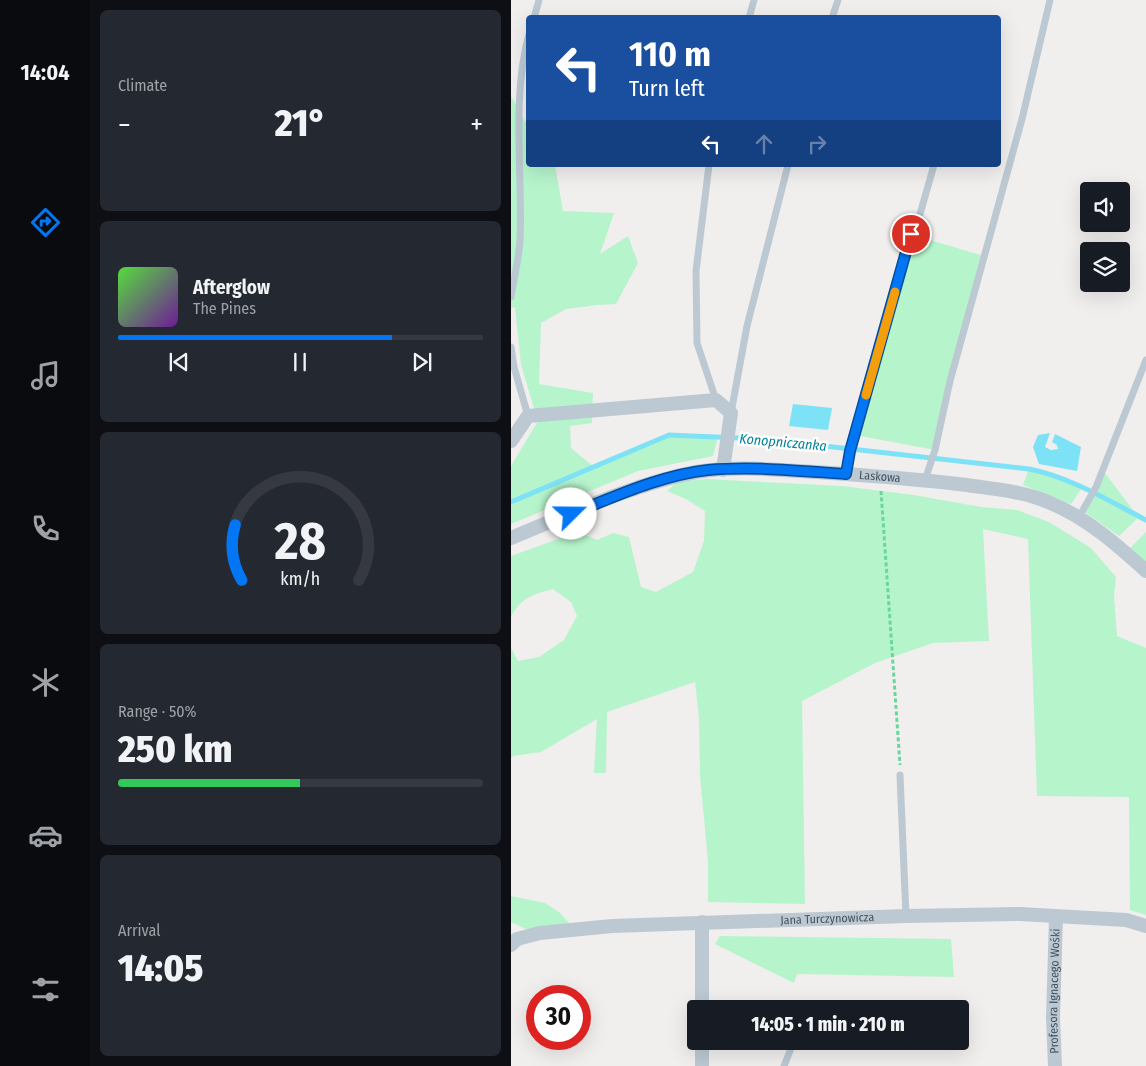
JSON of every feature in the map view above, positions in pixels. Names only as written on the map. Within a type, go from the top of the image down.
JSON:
[{"type":"street","points":[[511,441],[528,416],[716,400],[731,413],[723,470]]},
{"type":"street","name":"Laskowa","points":[[511,538],[654,482],[695,472],[747,469],[846,474],[925,480],[1013,491],[1046,501],[1079,517],[1125,552],[1146,571]]},
{"type":"street","name":"Jana Turczynowicza","points":[[511,944],[517,939],[540,933],[611,926],[906,916],[1020,914],[1126,920],[1146,926]]},
{"type":"street","name":"Profesora Ignacego Wośki","points":[[1055,1066],[1053,1018],[1056,917]]},
{"type":"street","points":[[702,922],[702,1000]]},
{"type":"street","points":[[702,1050],[702,1066]]},
{"type":"lane","points":[[535,15],[539,0]]},
{"type":"lane","points":[[750,15],[755,0]]},
{"type":"lane","points":[[834,15],[837,0]]},
{"type":"lane","points":[[925,480],[935,450],[950,381],[1023,119],[1050,0]]},
{"type":"lane","points":[[511,296],[520,241],[517,107],[526,42]]},
{"type":"lane","points":[[709,167],[696,271],[697,343],[716,400]]},
{"type":"lane","points":[[731,413],[747,326],[787,167]]},
{"type":"lane","points":[[846,474],[850,451],[911,234],[918,221],[933,167]]},
{"type":"lane","points":[[511,346],[514,367],[528,416]]},
{"type":"lane","points":[[1079,517],[1097,487],[1146,360]]},
{"type":"lane","points":[[900,775],[906,916]]},
{"type":"lane","points":[[784,1066],[790,1050]]},
{"type":"path","points":[[880,476],[900,775]]},
{"type":"green space","points":[[511,96],[526,123],[526,167],[555,167],[563,211],[614,213],[600,254],[628,236],[638,263],[616,304],[566,309],[541,323],[539,384],[593,393],[592,423],[570,426],[571,448],[594,467],[669,435],[718,437],[713,456],[638,471],[511,524],[511,466],[538,421],[521,365],[515,307],[511,308]]},
{"type":"green space","points":[[913,235],[984,256],[935,450],[855,435]]},
{"type":"green space","points":[[1029,469],[1048,473],[1082,488],[1071,504],[1023,485]]},
{"type":"green space","points":[[1105,473],[1133,510],[1141,515],[1119,536],[1082,510]]},
{"type":"green space","points":[[706,479],[842,486],[914,495],[981,507],[1017,510],[1049,522],[1091,548],[1116,577],[1114,596],[1117,636],[1146,648],[1146,915],[1130,910],[1129,797],[1037,796],[1028,539],[983,529],[989,641],[933,643],[875,663],[802,701],[805,904],[708,902],[708,861],[700,776],[699,718],[695,682],[607,712],[606,773],[594,773],[597,719],[541,752],[513,756],[511,759],[511,648],[518,661],[539,657],[564,640],[577,616],[571,602],[553,589],[523,601],[511,617],[511,556],[561,538],[583,534],[597,540],[613,533],[629,537],[641,587],[656,592],[693,572],[704,541],[705,511],[686,499],[667,491],[677,482]]},
{"type":"green space","points":[[1146,532],[1146,563],[1130,548]]},
{"type":"green space","points":[[511,896],[545,903],[559,912],[571,925],[552,929],[526,929],[511,922]]},
{"type":"green space","points":[[720,936],[951,939],[954,977],[797,974],[794,983],[715,944]]},
{"type":"water","points":[[793,404],[832,408],[828,430],[789,426]]},
{"type":"water","points":[[1050,433],[1045,447],[1051,450],[1058,449],[1057,445],[1052,442],[1055,434],[1081,447],[1077,471],[1039,464],[1033,447],[1038,435]]},
{"type":"waterway","name":"Konopniczanka","points":[[511,502],[669,435],[762,439],[1029,469],[1074,484],[1146,520]]},
{"type":"slow traffic","points":[[866,395],[895,292]]},
{"type":"route","points":[[571,514],[654,482],[695,472],[747,469],[846,474],[850,451],[911,234]]}]
